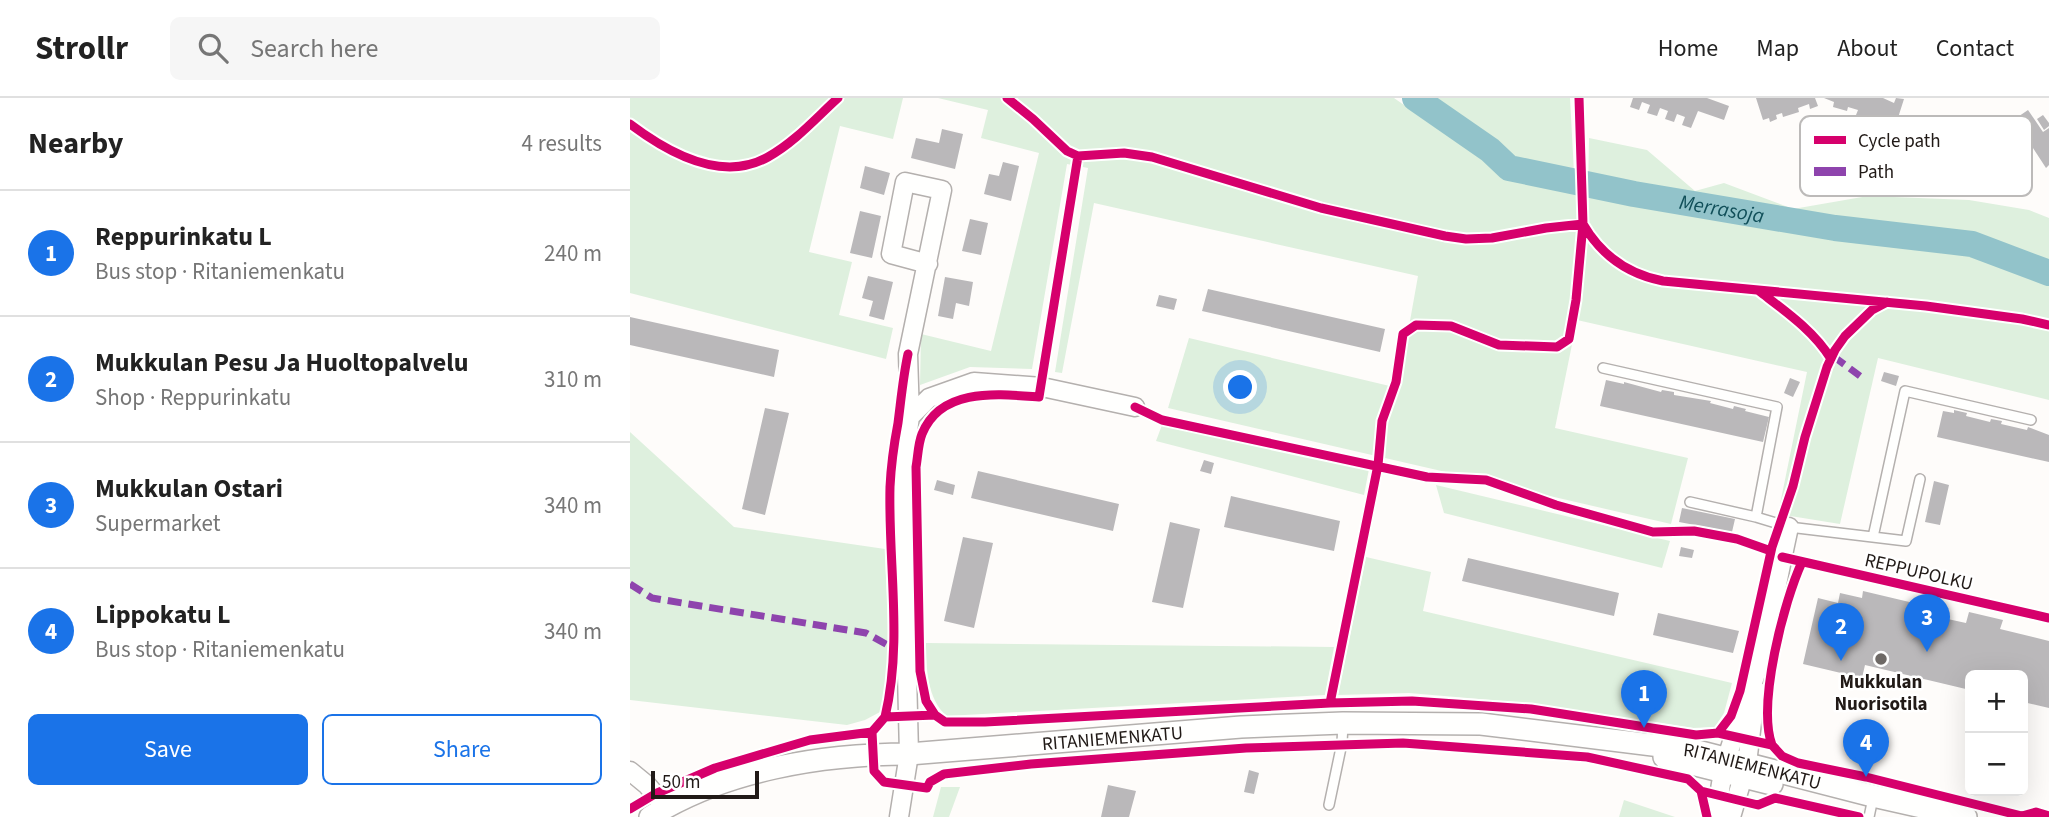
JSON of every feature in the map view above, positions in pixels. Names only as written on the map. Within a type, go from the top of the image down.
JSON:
[{"type":"street","points":[[899,817],[909,754],[902,472],[911,417],[908,354],[928,264],[942,190],[905,182],[891,254],[928,264]]},
{"type":"street","points":[[911,417],[929,398],[974,382],[1042,387],[1135,407]]},
{"type":"street","points":[[1718,817],[1718,796],[1724,765],[1756,673],[1789,527]]},
{"type":"street","points":[[1731,817],[1746,770],[1755,714],[1756,673]]},
{"type":"street","name":"RITANIEMENKATU","points":[[630,771],[647,785],[658,812],[743,775],[806,761],[1241,727],[1343,723],[1481,724],[1618,743],[1724,765],[1917,817]]},
{"type":"street","name":"RITANIEMENKATU","points":[[1872,807],[1966,817]]},
{"type":"lane","points":[[1603,368],[1777,407],[1756,517]]},
{"type":"lane","points":[[1873,537],[1905,391],[2031,420]]},
{"type":"lane","points":[[1690,502],[1789,527],[1906,541],[1920,479]]},
{"type":"lane","points":[[1329,805],[1342,743],[1343,723]]},
{"type":"green space","points":[[630,98],[903,98],[893,139],[840,126],[809,252],[852,262],[839,315],[893,328],[886,359],[630,293]]},
{"type":"green space","points":[[938,98],[1394,98],[1507,177],[1588,195],[1589,138],[1647,150],[1695,191],[1724,183],[1793,209],[1868,196],[1969,200],[2029,210],[2049,218],[2049,400],[1878,358],[1840,524],[1778,514],[1807,372],[1577,320],[1555,428],[1688,458],[1671,524],[1168,408],[1189,338],[1398,388],[1418,276],[1094,203],[1062,373],[1055,372],[1088,168],[1067,164],[1032,369],[970,367],[920,385],[921,334],[991,351],[1039,153],[981,138],[988,110]]},
{"type":"green space","points":[[1427,98],[1570,98],[1574,173],[1512,160]]},
{"type":"green space","points":[[1162,425],[1369,469],[1364,495],[1156,441]]},
{"type":"green space","points":[[630,432],[734,527],[885,549],[888,653],[880,712],[847,725],[630,700]]},
{"type":"green space","points":[[1436,485],[1670,541],[1662,568],[1444,513]]},
{"type":"green space","points":[[1366,557],[1431,572],[1423,611],[1732,683],[1724,713],[1715,727],[1693,728],[1526,703],[1409,693],[1338,695]]},
{"type":"green space","points":[[926,643],[1334,647],[1325,695],[947,716],[935,701],[932,692],[927,672]]},
{"type":"green space","points":[[941,787],[960,787],[949,817],[933,817]]},
{"type":"green space","points":[[1624,800],[1675,817],[1619,817]]},
{"type":"building","points":[[1633,98],[1707,98],[1729,106],[1724,120],[1698,111],[1691,128],[1682,125],[1685,117],[1677,114],[1674,122],[1665,119],[1668,111],[1660,108],[1657,116],[1647,113],[1650,105],[1642,102],[1639,110],[1630,107]]},
{"type":"building","points":[[1756,98],[1815,98],[1818,106],[1810,109],[1809,104],[1798,108],[1799,112],[1783,117],[1782,113],[1776,115],[1777,119],[1770,122],[1769,118],[1763,120]]},
{"type":"building","points":[[1824,98],[1883,98],[1894,103],[1896,98],[1904,99],[1899,116],[1859,116],[1856,115],[1858,110],[1848,107],[1847,111],[1833,107],[1834,102]]},
{"type":"building","points":[[2028,110],[2043,132],[2049,128],[2049,165],[2046,168],[2032,147],[2032,116],[2019,116]]},
{"type":"building","points":[[2043,115],[2049,123],[2044,130],[2037,119]]},
{"type":"building","points":[[942,129],[963,134],[955,169],[911,158],[916,138],[939,143]]},
{"type":"building","points":[[1003,162],[1019,166],[1011,201],[984,194],[989,174],[999,176]]},
{"type":"building","points":[[865,166],[890,173],[884,195],[860,188]]},
{"type":"building","points":[[860,211],[881,216],[872,258],[850,253]]},
{"type":"building","points":[[970,219],[988,223],[981,255],[962,251]]},
{"type":"building","points":[[868,276],[893,282],[884,320],[869,316],[873,301],[862,298]]},
{"type":"building","points":[[945,277],[973,282],[969,306],[956,303],[953,319],[938,316]]},
{"type":"building","points":[[1208,289],[1385,329],[1380,352],[1202,311]]},
{"type":"building","points":[[1159,295],[1177,299],[1174,310],[1156,306]]},
{"type":"building","points":[[630,317],[779,350],[774,377],[630,345]]},
{"type":"building","points":[[1884,372],[1899,376],[1896,386],[1881,381]]},
{"type":"building","points":[[1790,378],[1800,382],[1793,397],[1784,393]]},
{"type":"building","points":[[1606,380],[1661,392],[1674,392],[1674,395],[1711,401],[1710,403],[1733,409],[1734,406],[1769,417],[1763,442],[1600,406]]},
{"type":"building","points":[[765,408],[789,413],[765,515],[742,509]]},
{"type":"building","points":[[1954,410],[1967,413],[1966,416],[1990,422],[1991,419],[2002,421],[2001,424],[2027,430],[2028,427],[2049,435],[2049,462],[1937,437],[1943,411],[1954,413]]},
{"type":"building","points":[[1204,460],[1214,463],[1211,474],[1200,471]]},
{"type":"building","points":[[978,471],[1119,504],[1113,531],[971,498]]},
{"type":"building","points":[[937,480],[955,485],[953,495],[934,490]]},
{"type":"building","points":[[1934,481],[1949,485],[1940,525],[1925,522]]},
{"type":"building","points":[[1231,496],[1340,521],[1334,551],[1224,527]]},
{"type":"building","points":[[1682,508],[1735,519],[1732,532],[1679,522]]},
{"type":"building","points":[[1170,522],[1200,529],[1183,608],[1152,602]]},
{"type":"building","points":[[963,537],[993,543],[974,628],[944,621]]},
{"type":"building","points":[[1681,547],[1694,550],[1692,558],[1679,556]]},
{"type":"building","points":[[1468,558],[1619,593],[1614,616],[1462,581]]},
{"type":"building","points":[[1863,591],[1922,605],[1920,613],[1966,623],[1969,612],[2003,620],[2000,629],[2049,641],[2049,708],[2028,703],[2028,670],[1965,670],[1965,689],[1865,665],[1862,678],[1803,664],[1818,598],[1838,603],[1840,593],[1862,598]]},
{"type":"building","points":[[1658,613],[1739,631],[1733,653],[1653,635]]},
{"type":"building","points":[[1249,770],[1259,773],[1254,794],[1244,792]]},
{"type":"building","points":[[1108,785],[1136,791],[1129,817],[1101,817]]},
{"type":"waterway","name":"Merrasoja","points":[[1415,98],[1490,150],[1509,168],[1634,194],[1835,228],[1972,244],[2049,273]]},
{"type":"marked path","points":[[1833,356],[1860,376]]},
{"type":"marked path","points":[[630,584],[652,598],[866,633],[893,648]]},
{"type":"cycle path","points":[[630,124],[678,154],[696,161],[732,167],[750,164],[778,151],[838,98]]},
{"type":"cycle path","points":[[1007,98],[1067,151],[1078,156],[1124,153],[1152,157],[1321,208],[1466,239],[1492,238],[1583,224],[1576,300],[1569,339],[1557,347],[1499,345],[1451,326],[1416,325],[1403,334],[1396,382],[1382,421],[1378,465],[1330,703]]},
{"type":"cycle path","points":[[1579,98],[1583,224],[1607,254],[1638,274],[1663,281],[1926,306],[2049,325]]},
{"type":"cycle path","points":[[935,715],[926,701],[920,671],[916,467],[922,434],[931,419],[943,408],[957,401],[989,395],[1039,397],[1078,156]]},
{"type":"cycle path","points":[[1759,291],[1808,330],[1831,359]]},
{"type":"cycle path","points":[[1718,733],[1731,716],[1740,691],[1772,547],[1793,486],[1827,367],[1845,336],[1872,310],[1887,302]]},
{"type":"cycle path","points":[[885,717],[894,631],[890,479],[908,354]]},
{"type":"cycle path","points":[[1135,407],[1162,420],[1427,477],[1486,480],[1556,505],[1653,532],[1694,531],[1737,539],[1771,551]]},
{"type":"cycle path","name":"REPPUPOLKU","points":[[1782,557],[2049,618]]},
{"type":"cycle path","points":[[1772,745],[1768,727],[1770,679],[1781,626],[1802,562]]},
{"type":"cycle path","points":[[630,809],[655,794],[715,768],[810,740],[872,732],[885,717],[935,715],[945,722],[985,722],[1412,701],[1531,709],[1696,735],[1718,733],[1772,745],[1782,756],[1798,763],[2022,816],[2036,812],[2049,816]]},
{"type":"cycle path","points":[[872,732],[874,771],[884,782],[927,788],[930,782],[944,774],[1031,764],[1246,748],[1403,743],[1587,757],[1688,779],[1701,791],[1707,817]]},
{"type":"cycle path","points":[[1701,791],[1758,805],[1775,798],[1859,817]]},
{"type":"place","name":"Mukkulan Ostari","points":[[1927,652]]},
{"type":"place","name":"Mukkulan Nuorisotila","points":[[1881,659]]},
{"type":"place","name":"Mukkulan Pesu Ja Huoltopalvelu","points":[[1841,661]]},
{"type":"place","name":"Reppurinkatu L","points":[[1644,728]]},
{"type":"place","name":"Lippokatu L","points":[[1866,777]]}]
